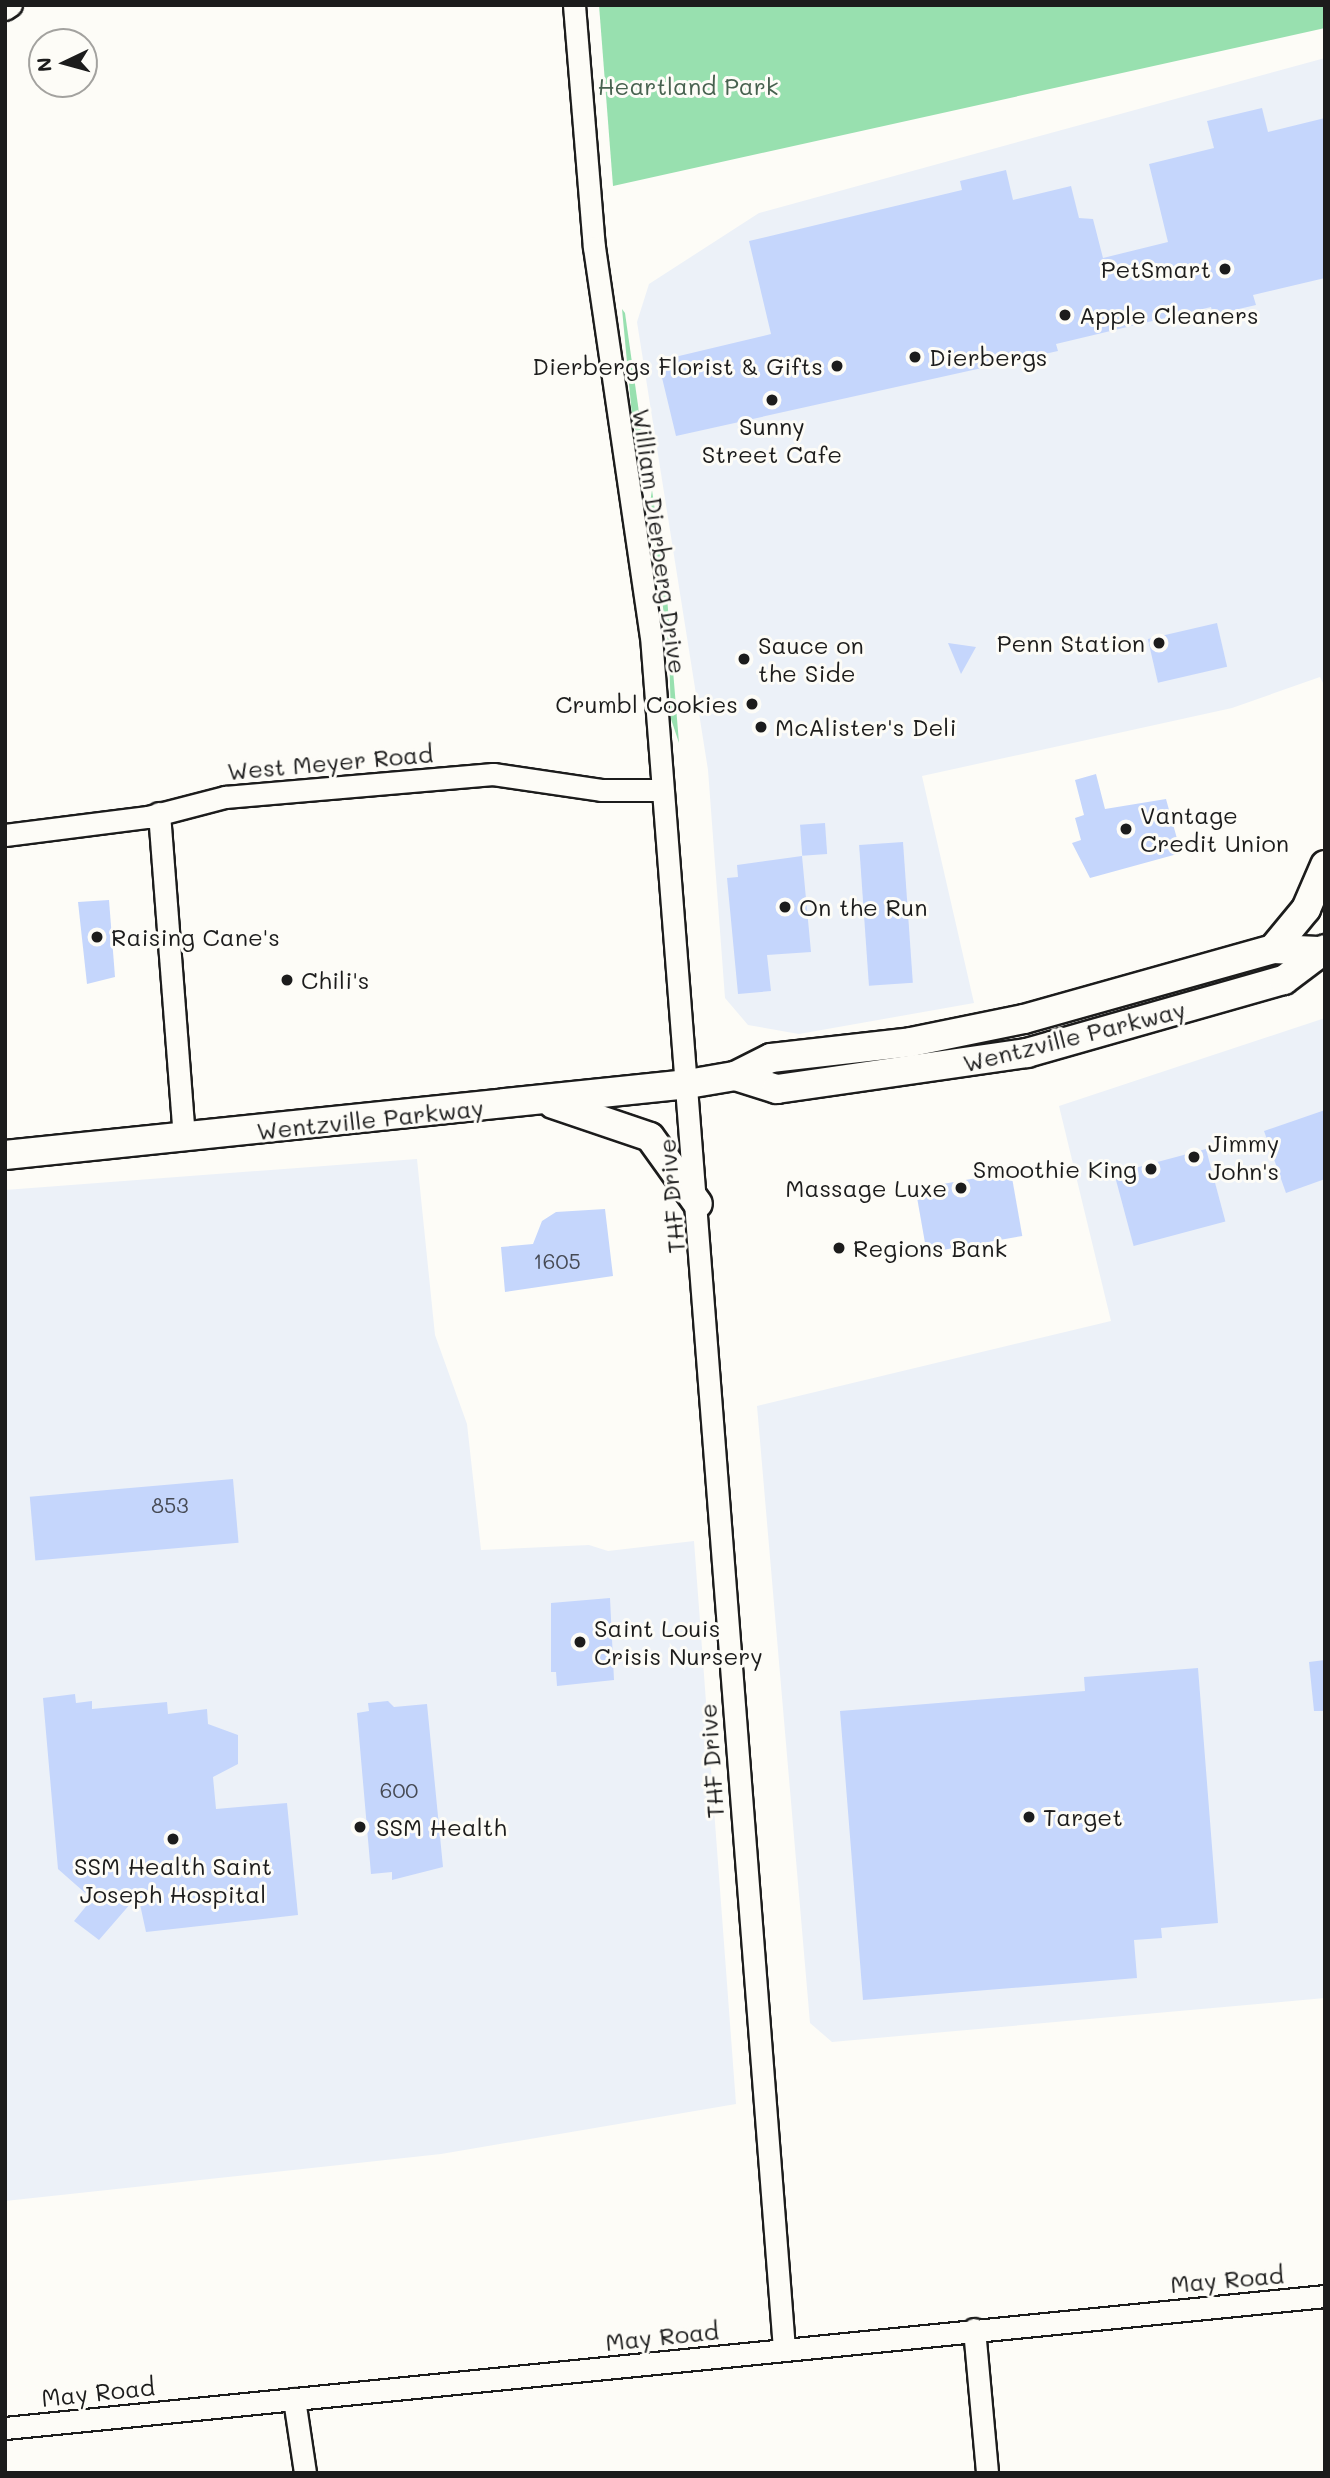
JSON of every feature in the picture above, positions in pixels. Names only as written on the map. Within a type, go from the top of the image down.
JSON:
[{"type":"main road","points":[[1273,949],[1306,909],[1325,865]]},
{"type":"main road","name":"Wentzville Parkway","points":[[5,1155],[184,1139],[688,1084],[734,1076],[771,1058],[911,1042],[1024,1019],[1273,949],[1322,950]]},
{"type":"main road","name":"Wentzville Parkway","points":[[734,1076],[777,1089],[1027,1053],[1284,980],[1322,950]]},
{"type":"main road","points":[[541,1100],[650,1137],[698,1204]]},
{"type":"street","points":[[5,9],[11,5]]},
{"type":"street","name":"William Dierberg Drive","points":[[574,5],[594,247],[643,575],[688,1084]]},
{"type":"street","name":"West Meyer Road","points":[[5,835],[159,813],[225,797],[493,774],[601,790],[662,790]]},
{"type":"street","points":[[159,813],[184,1139]]},
{"type":"street","name":"THF Drive","points":[[688,1084],[784,2350]]},
{"type":"street","name":"May Road","points":[[5,2428],[1325,2296]]},
{"type":"street","points":[[975,2329],[987,2473]]},
{"type":"street","points":[[294,2399],[305,2473]]},
{"type":"shaded area","points":[[1325,58],[1325,687],[1320,677],[1232,708],[922,776],[974,1003],[799,1034],[748,1025],[725,998],[708,770],[637,322],[649,284],[759,213]]},
{"type":"shaded area","points":[[1325,1018],[1325,1998],[832,2042],[810,2023],[757,1406],[1111,1321],[1059,1106]]},
{"type":"shaded area","name":"SSM Health","points":[[417,1159],[435,1335],[467,1424],[481,1550],[589,1545],[608,1551],[694,1541],[736,2104],[441,2154],[5,2201],[5,1190]]},
{"type":"green space","name":"Heartland Park","points":[[599,5],[1325,5],[1325,28],[613,186]]},
{"type":"green space","points":[[622,309],[625,313],[643,441],[633,426]]},
{"type":"green space","points":[[652,490],[666,585],[679,743],[671,719],[669,650],[649,509]]},
{"type":"building","points":[[1262,108],[1268,132],[1325,118],[1325,278],[1253,295],[1256,305],[1213,315],[1211,307],[1056,344],[1058,351],[676,436],[658,361],[771,334],[749,241],[962,190],[960,181],[1006,170],[1013,200],[1071,186],[1079,218],[1093,219],[1103,258],[1168,242],[1149,164],[1214,148],[1207,121]]},
{"type":"building","points":[[1217,623],[1227,667],[1158,683],[1148,639]]},
{"type":"building","points":[[948,643],[976,647],[961,674]]},
{"type":"building","name":"Vantage Credit Union","points":[[1096,774],[1105,809],[1166,799],[1181,853],[1090,878],[1072,843],[1081,840],[1075,818],[1084,815],[1075,780]]},
{"type":"building","points":[[825,823],[827,854],[802,856],[800,825]]},
{"type":"building","points":[[903,842],[913,983],[869,986],[859,845]]},
{"type":"building","points":[[802,856],[811,952],[767,955],[771,991],[738,994],[727,878],[738,877],[737,865]]},
{"type":"building","name":"Raising Cane's","points":[[109,900],[115,977],[87,984],[78,902]]},
{"type":"building","points":[[1325,1110],[1325,1179],[1286,1193],[1264,1131]]},
{"type":"building","points":[[1206,1149],[1225,1221],[1134,1246],[1114,1174]]},
{"type":"building","points":[[1011,1172],[1022,1236],[927,1253],[915,1189]]},
{"type":"building","points":[[605,1209],[613,1276],[505,1292],[501,1247],[533,1244],[542,1221],[556,1212]]},
{"type":"building","points":[[233,1479],[239,1543],[35,1561],[30,1497]]},
{"type":"building","name":"Saint Louis Crisis Nursery","points":[[610,1598],[614,1680],[557,1686],[556,1672],[551,1672],[551,1603]]},
{"type":"building","points":[[1325,1660],[1325,1711],[1314,1711],[1309,1662]]},
{"type":"building","name":"Target","points":[[1198,1668],[1218,1923],[1161,1928],[1162,1938],[1134,1940],[1137,1978],[863,2000],[840,1711],[1085,1691],[1084,1677]]},
{"type":"building","name":"SSM Health Saint Joseph Hospital","points":[[75,1694],[76,1703],[92,1701],[92,1709],[167,1702],[168,1714],[207,1709],[208,1724],[238,1735],[238,1764],[213,1777],[216,1809],[287,1803],[298,1915],[146,1932],[138,1895],[99,1940],[74,1921],[92,1899],[58,1869],[43,1698]]},
{"type":"building","points":[[388,1701],[394,1707],[427,1704],[443,1867],[392,1880],[392,1872],[371,1874],[357,1713],[369,1711],[368,1703]]},
{"type":"place","name":"PetSmart","points":[[1225,269]]},
{"type":"place","name":"Apple Cleaners","points":[[1065,315]]},
{"type":"place","name":"Dierbergs","points":[[915,357]]},
{"type":"place","name":"Dierbergs Florist & Gifts","points":[[837,366]]},
{"type":"place","name":"Sunny Street Cafe","points":[[772,400]]},
{"type":"place","name":"Penn Station","points":[[1159,643]]},
{"type":"place","name":"Sauce on the Side","points":[[744,659]]},
{"type":"place","name":"Crumbl Cookies","points":[[752,704]]},
{"type":"place","name":"McAlister's Deli","points":[[761,727]]},
{"type":"place","name":"Vantage Credit Union","points":[[1126,829]]},
{"type":"place","name":"On the Run","points":[[785,907]]},
{"type":"place","name":"Raising Cane's","points":[[97,937]]},
{"type":"place","name":"Chili's","points":[[287,980]]},
{"type":"place","name":"Jimmy John's","points":[[1194,1157]]},
{"type":"place","name":"Smoothie King","points":[[1151,1169]]},
{"type":"place","name":"Massage Luxe","points":[[961,1188]]},
{"type":"place","name":"Regions Bank","points":[[839,1248]]},
{"type":"place","name":"Saint Louis Crisis Nursery","points":[[580,1642]]},
{"type":"place","name":"Target","points":[[1029,1817]]},
{"type":"place","name":"SSM Health","points":[[360,1827]]},
{"type":"place","name":"SSM Health Saint Joseph Hospital","points":[[173,1839]]}]
